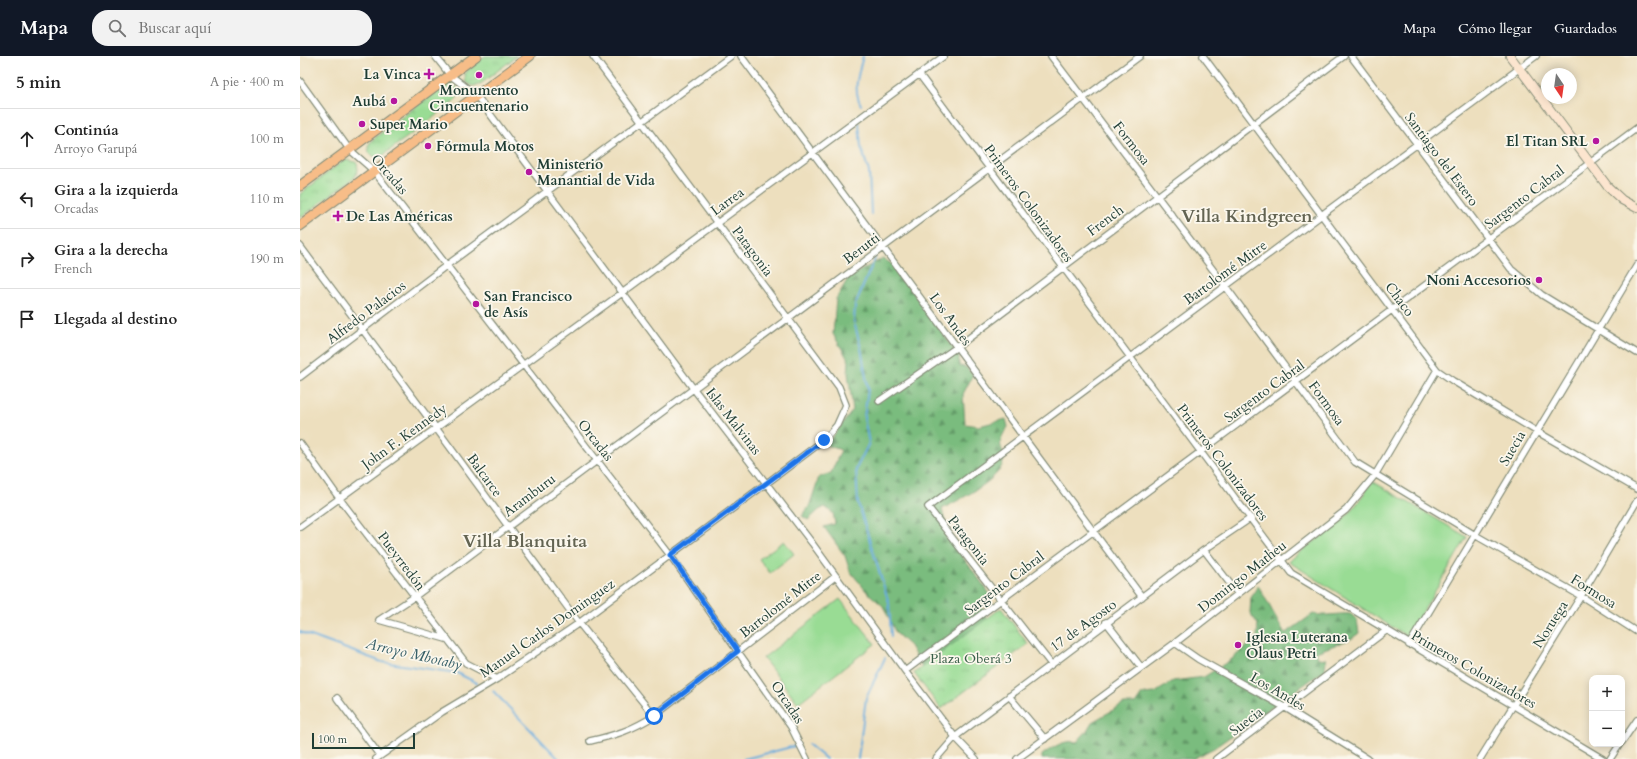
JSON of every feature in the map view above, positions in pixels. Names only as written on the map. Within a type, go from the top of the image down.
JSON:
[{"type":"main road","points":[[300,186],[476,56]]},
{"type":"main road","points":[[300,226],[530,56]]},
{"type":"main road","points":[[1510,56],[1614,194],[1637,208]]},
{"type":"street","name":"Islas Malvinas","points":[[435,56],[450,75],[476,95],[692,388],[767,483],[905,672],[955,736],[976,759]]},
{"type":"street","name":"Patagonia","points":[[593,56],[839,387],[846,405],[837,425],[824,440],[767,483]]},
{"type":"street","name":"Alfredo Palacios","points":[[300,377],[447,265],[731,56]]},
{"type":"street","name":"Los Andes","points":[[741,56],[1142,597]]},
{"type":"street","name":"Larrea","points":[[523,364],[944,56]]},
{"type":"street","name":"Formosa","points":[[1051,56],[1082,99],[1226,286],[1355,462],[1475,535],[1581,596],[1637,632]]},
{"type":"street","name":"Berutti","points":[[596,459],[1140,56]]},
{"type":"street","name":"Chaco","points":[[1203,56],[1323,215],[1437,370],[1536,431],[1637,489]]},
{"type":"street","name":"French","points":[[879,401],[957,347],[1344,56]]},
{"type":"street","name":"Santiago del Estero","points":[[1350,56],[1511,269],[1537,291],[1637,353]]},
{"type":"street","name":"Bartolomé Mitre","points":[[928,507],[1536,56]]},
{"type":"street","name":"Primeros Colonizadores","points":[[919,74],[1062,268],[1251,518],[1281,561],[1291,572],[1409,645],[1603,759]]},
{"type":"street","name":"Orcadas","points":[[300,81],[350,149],[374,171],[670,555],[791,726],[807,759]]},
{"type":"street","name":"Sargento Cabral","points":[[905,672],[1637,128]]},
{"type":"street","name":"Balcarce","points":[[300,246],[579,623],[654,716]]},
{"type":"street","name":"Suecia","points":[[1409,645],[1536,431],[1637,265]]},
{"type":"street","name":"John F. Kennedy","points":[[300,527],[523,364]]},
{"type":"street","name":"Domingo Matheu","points":[[1017,759],[1175,643],[1346,510],[1375,475],[1437,370]]},
{"type":"street","name":"Pueyrredón","points":[[300,443],[339,498],[414,597],[466,662],[497,679]]},
{"type":"street","name":"Aramburu","points":[[447,639],[379,620],[414,597],[596,459]]},
{"type":"street","points":[[670,555],[767,483]]},
{"type":"street","name":"Noruega","points":[[1480,759],[1581,596],[1637,501]]},
{"type":"street","name":"Patagonia","points":[[928,507],[1051,664]]},
{"type":"street","name":"17 de Agosto","points":[[936,759],[955,736],[1106,622],[1204,550],[1251,518]]},
{"type":"street","points":[[1204,550],[1238,594]]},
{"type":"street","name":"Manuel Carlos Dominguez","points":[[378,758],[442,712],[497,679],[579,623],[670,555]]},
{"type":"street","name":"Bartolomé Mitre","points":[[590,741],[633,729],[654,716],[836,576]]},
{"type":"street","points":[[1106,622],[1141,667]]},
{"type":"street","name":"Suecia","points":[[1216,759],[1387,630]]},
{"type":"street","name":"Los Andes","points":[[1175,643],[1198,659],[1284,708],[1368,759]]},
{"type":"street","points":[[1009,696],[1045,739]]},
{"type":"street","points":[[337,698],[378,758]]},
{"type":"street","points":[[1625,737],[1637,720]]},
{"type":"street","points":[[1610,759],[1618,747]]},
{"type":"green space","points":[[485,56],[517,56],[479,85],[472,86],[466,82],[465,74]]},
{"type":"green space","points":[[451,83],[457,87],[459,94],[455,101],[382,156],[375,157],[369,153],[368,146],[372,140],[444,85]]},
{"type":"green space","points":[[350,160],[357,163],[358,170],[355,177],[300,218],[300,194],[343,161]]},
{"type":"green space","points":[[883,258],[894,266],[959,356],[959,366],[966,367],[973,375],[963,394],[965,424],[979,426],[1006,419],[1008,427],[1003,434],[1000,444],[1004,457],[1000,469],[986,483],[942,509],[948,537],[990,594],[981,605],[986,618],[1004,624],[993,662],[987,675],[971,684],[924,671],[910,646],[896,633],[883,606],[867,592],[850,571],[845,556],[824,527],[835,524],[833,513],[825,507],[819,510],[808,520],[802,516],[809,507],[819,477],[831,473],[841,450],[826,445],[853,410],[848,373],[849,361],[833,334],[836,299],[849,277]]},
{"type":"green space","points":[[1372,481],[1467,537],[1408,637],[1289,562],[1347,516]]},
{"type":"green space","points":[[784,541],[794,554],[770,573],[759,559]]},
{"type":"green space","points":[[1258,585],[1285,634],[1313,614],[1351,614],[1357,620],[1359,633],[1351,639],[1316,652],[1318,658],[1326,659],[1325,670],[1214,748],[1192,759],[1042,759],[1042,755],[1058,745],[1072,741],[1077,742],[1092,722],[1124,704],[1135,704],[1142,694],[1155,693],[1173,681],[1204,677],[1232,659],[1257,637],[1258,624],[1250,613],[1251,598]]},
{"type":"green space","points":[[840,599],[875,644],[798,703],[763,658]]},
{"type":"green space","name":"Plaza Oberá 3","points":[[1001,608],[1028,644],[941,709],[914,673]]},
{"type":"waterway","points":[[861,105],[857,93],[857,80],[863,56]]},
{"type":"waterway","points":[[859,123],[861,147],[869,172],[871,214]]},
{"type":"waterway","points":[[875,258],[855,305],[854,322],[861,348],[868,389],[864,418],[869,443],[856,469],[858,503],[889,603],[891,637]]},
{"type":"waterway","name":"Arroyo Mbotaby","points":[[300,632],[382,662],[457,673],[477,683]]},
{"type":"waterway","points":[[858,759],[866,698],[885,658]]},
{"type":"waterway","name":"Arroyo Mbotaby","points":[[493,691],[559,759]]},
{"type":"waterway","name":"Arroyo Mbotaby","points":[[808,744],[826,759]]},
{"type":"waterway","name":"Arroyo Mbotaby","points":[[744,759],[795,746]]},
{"type":"place","name":"La Vinca","points":[[429,74]]},
{"type":"place","name":"Monumento Cincuentenario","points":[[479,75]]},
{"type":"place","name":"Aubá","points":[[394,101]]},
{"type":"place","name":"Super Mario","points":[[362,124]]},
{"type":"place","name":"El Titan SRL","points":[[1596,141]]},
{"type":"place","name":"Fórmula Motos","points":[[428,146]]},
{"type":"place","name":"Ministerio Manantial de Vida","points":[[529,172]]},
{"type":"place","name":"De Las Américas","points":[[338,216]]},
{"type":"place","name":"Noni Accesorios","points":[[1539,280]]},
{"type":"place","name":"San Francisco de Asís","points":[[476,304]]},
{"type":"place","name":"Iglesia Luterana Olaus Petri","points":[[1238,645]]},
{"type":"district","name":"Villa Kindgreen","points":[[1247,216]]},
{"type":"district","name":"Villa Blanquita","points":[[525,541]]},
{"type":"route","points":[[654,716],[738,651],[670,555],[824,440]]}]
